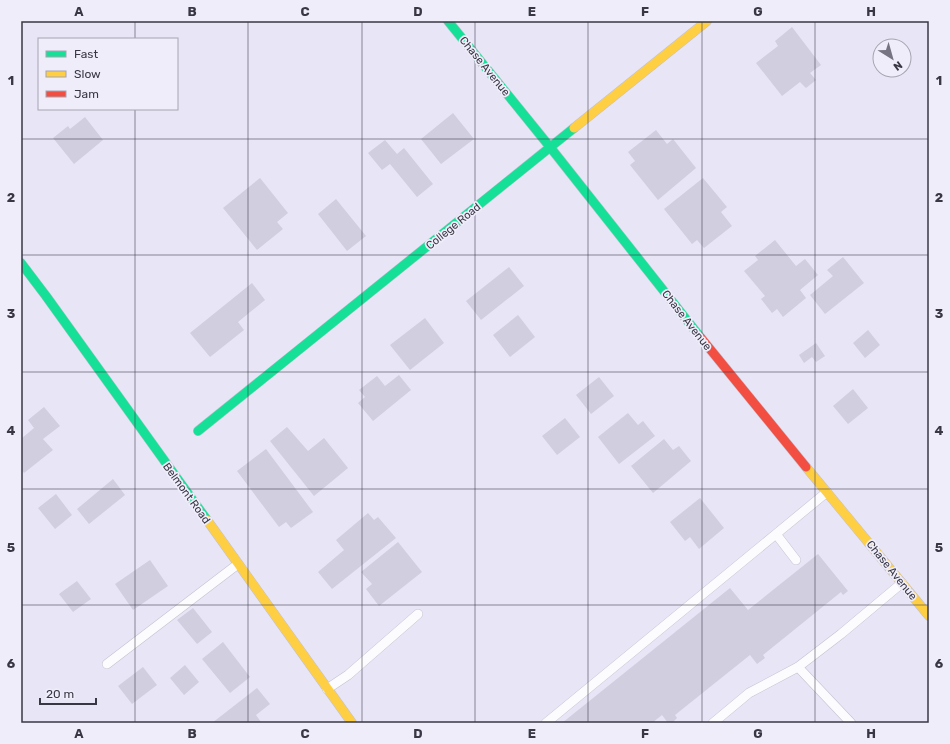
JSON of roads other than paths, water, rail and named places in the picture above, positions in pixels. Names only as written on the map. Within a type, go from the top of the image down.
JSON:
[{"type":"street","name":"Chase Avenue","points":[[448,21],[727,370],[929,616]]},
{"type":"street","name":"College Road","points":[[198,431],[707,21]]},
{"type":"street","name":"Belmont Road","points":[[21,263],[352,723]]},
{"type":"lane","points":[[546,723],[827,492]]},
{"type":"lane","points":[[776,534],[796,560]]},
{"type":"lane","points":[[107,664],[238,564]]},
{"type":"lane","points":[[713,723],[749,693],[798,667],[841,634],[902,583]]},
{"type":"lane","points":[[328,689],[348,675],[418,614]]},
{"type":"lane","points":[[798,667],[851,723]]}]
